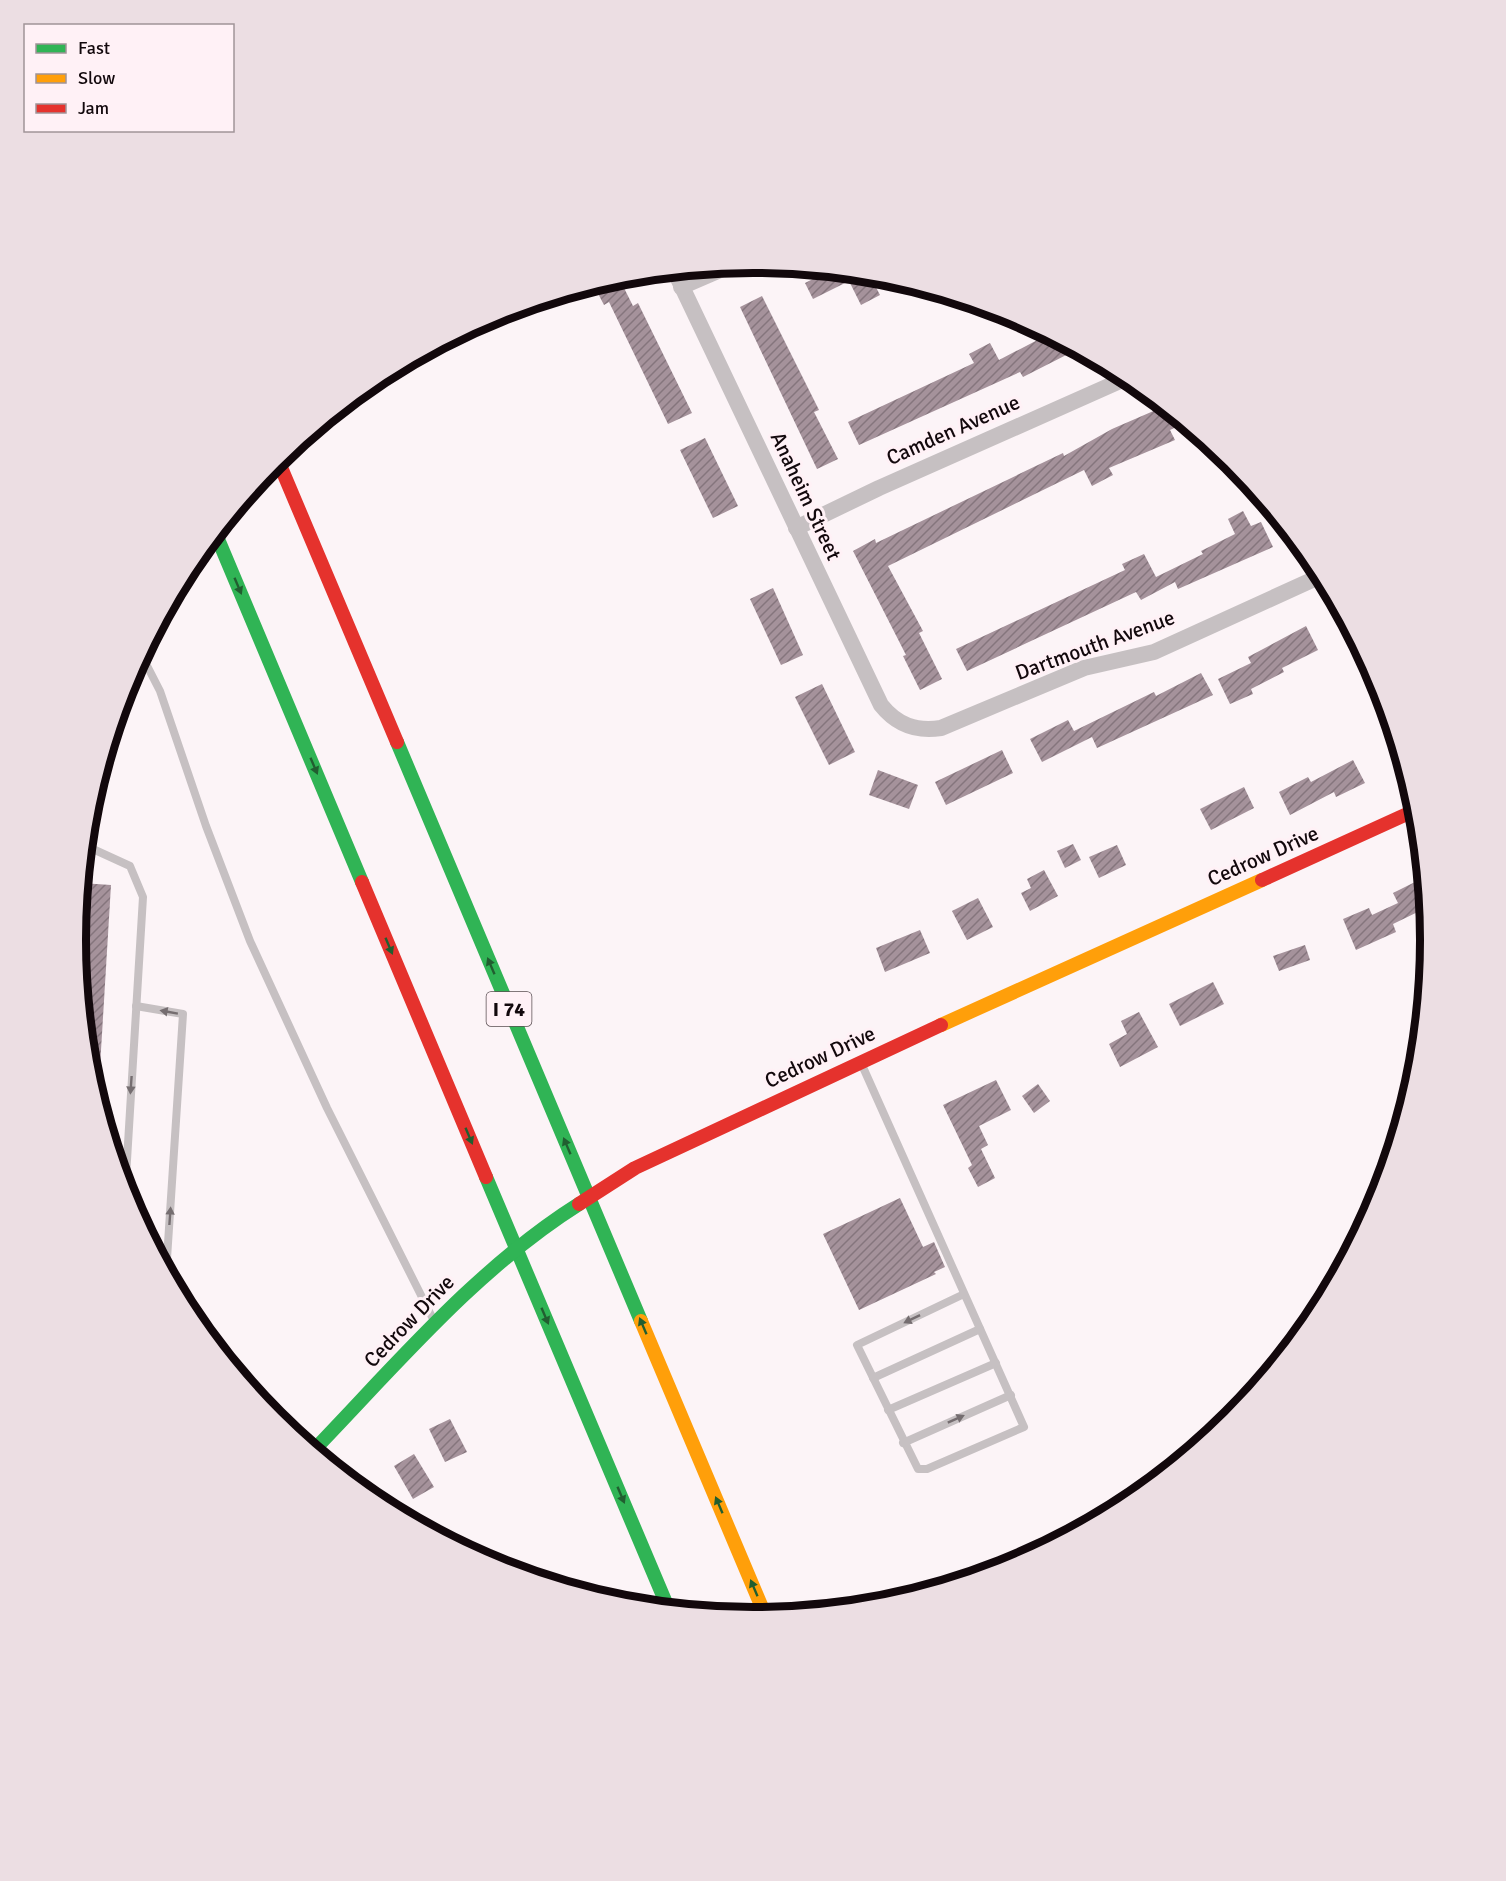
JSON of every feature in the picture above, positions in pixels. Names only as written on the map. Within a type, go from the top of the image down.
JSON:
[{"type":"main road","name":"I 74","points":[[281,469],[762,1608]]},
{"type":"main road","points":[[219,540],[666,1602]]},
{"type":"main road","name":"Cedrow Drive","points":[[318,1446],[469,1289],[547,1224],[635,1168],[861,1062],[1409,813]]},
{"type":"street","points":[[681,287],[711,274]]},
{"type":"street","name":"Anaheim Street","points":[[677,278],[881,705],[900,723],[913,728]]},
{"type":"street","name":"Camden Avenue","points":[[796,528],[879,488],[1119,382]]},
{"type":"street","name":"Dartmouth Avenue","points":[[913,728],[941,729],[1084,668],[1154,652],[1314,579]]},
{"type":"lane","points":[[146,663],[160,691],[206,826],[264,974],[327,1108],[435,1323]]},
{"type":"lane","points":[[91,850],[130,866],[143,897],[126,1170]]},
{"type":"lane","points":[[136,1006],[183,1014],[167,1259]]},
{"type":"lane","points":[[861,1062],[1024,1427],[927,1469],[918,1469],[903,1443],[857,1345],[964,1294]]},
{"type":"lane","points":[[873,1378],[980,1329]]},
{"type":"lane","points":[[888,1410],[996,1363]]},
{"type":"lane","points":[[903,1443],[1011,1395]]},
{"type":"building","points":[[818,276],[840,279],[875,285],[880,295],[861,305],[849,281],[813,299],[805,283]]},
{"type":"building","points":[[623,286],[633,306],[638,303],[692,413],[668,424],[609,302],[604,305],[597,292]]},
{"type":"building","points":[[762,296],[819,410],[814,412],[838,459],[817,469],[740,307]]},
{"type":"building","points":[[1040,339],[1070,353],[1023,377],[1020,372],[859,445],[848,422],[974,363],[969,354],[990,343],[999,360]]},
{"type":"building","points":[[1157,409],[1178,426],[1170,430],[1175,440],[1109,468],[1113,475],[1092,486],[1084,470],[888,566],[923,631],[919,633],[942,679],[920,690],[903,656],[906,655],[853,551],[875,539],[876,543],[1063,453],[1064,456],[1112,429]]},
{"type":"building","points":[[705,438],[738,506],[713,518],[680,450]]},
{"type":"building","points":[[1243,511],[1251,526],[1261,522],[1273,547],[1178,589],[1175,582],[1141,600],[1136,592],[967,671],[956,649],[1125,570],[1122,564],[1144,554],[1156,577],[1203,554],[1201,551],[1235,534],[1228,519]]},
{"type":"building","points":[[773,588],[803,655],[781,665],[750,599]]},
{"type":"building","points":[[1306,626],[1318,650],[1282,668],[1284,672],[1251,689],[1253,694],[1230,704],[1218,679],[1251,663],[1248,657]]},
{"type":"building","points":[[1201,673],[1213,695],[1097,748],[1092,737],[1042,762],[1030,739],[1068,720],[1074,731],[1154,692],[1156,696]]},
{"type":"building","points":[[822,684],[855,752],[829,765],[795,697]]},
{"type":"building","points":[[1002,750],[1013,773],[946,805],[935,782]]},
{"type":"building","points":[[1353,760],[1365,783],[1336,797],[1334,792],[1290,815],[1279,792],[1308,777],[1311,782]]},
{"type":"building","points":[[878,770],[918,785],[909,809],[869,795]]},
{"type":"building","points":[[1244,787],[1254,808],[1211,830],[1200,809]]},
{"type":"building","points":[[1073,844],[1081,860],[1065,868],[1057,851]]},
{"type":"building","points":[[1117,845],[1126,865],[1099,878],[1089,857]]},
{"type":"building","points":[[1044,870],[1058,896],[1030,911],[1021,893],[1031,888],[1027,879]]},
{"type":"building","points":[[1417,881],[1419,911],[1393,924],[1396,932],[1356,950],[1343,919],[1369,908],[1372,915],[1398,903],[1393,893]]},
{"type":"building","points":[[88,883],[111,885],[99,1077],[91,1028],[87,984],[87,897]]},
{"type":"building","points":[[978,898],[993,927],[967,940],[952,911]]},
{"type":"building","points":[[920,930],[930,953],[885,972],[876,948]]},
{"type":"building","points":[[1305,945],[1310,960],[1279,971],[1273,956]]},
{"type":"building","points":[[1213,982],[1224,1004],[1180,1026],[1169,1004]]},
{"type":"building","points":[[1139,1012],[1158,1047],[1120,1067],[1109,1044],[1127,1034],[1121,1021]]},
{"type":"building","points":[[996,1080],[1011,1110],[979,1126],[988,1145],[981,1149],[995,1178],[978,1187],[968,1168],[972,1165],[943,1105]]},
{"type":"building","points":[[1038,1084],[1050,1101],[1034,1113],[1022,1096]]},
{"type":"building","points":[[900,1198],[923,1247],[934,1242],[945,1267],[934,1272],[936,1274],[859,1310],[823,1234]]},
{"type":"building","points":[[450,1419],[467,1452],[445,1462],[429,1429]]},
{"type":"building","points":[[414,1454],[434,1487],[413,1499],[394,1466]]},
{"type":"building","points":[[364,1482],[399,1502],[397,1505]]},
{"type":"traffic: fast","points":[[219,540],[362,882]]},
{"type":"traffic: fast","points":[[397,742],[641,1321]]},
{"type":"traffic: fast","points":[[486,1177],[666,1602]]},
{"type":"traffic: fast","points":[[318,1446],[406,1352],[471,1288],[541,1230],[579,1204]]},
{"type":"traffic: slow","points":[[941,1025],[1262,880]]},
{"type":"traffic: slow","points":[[641,1321],[762,1608]]},
{"type":"traffic: jam","points":[[281,469],[397,742]]},
{"type":"traffic: jam","points":[[1262,880],[1409,813]]},
{"type":"traffic: jam","points":[[362,882],[486,1177]]},
{"type":"traffic: jam","points":[[579,1204],[635,1168],[941,1025]]}]
